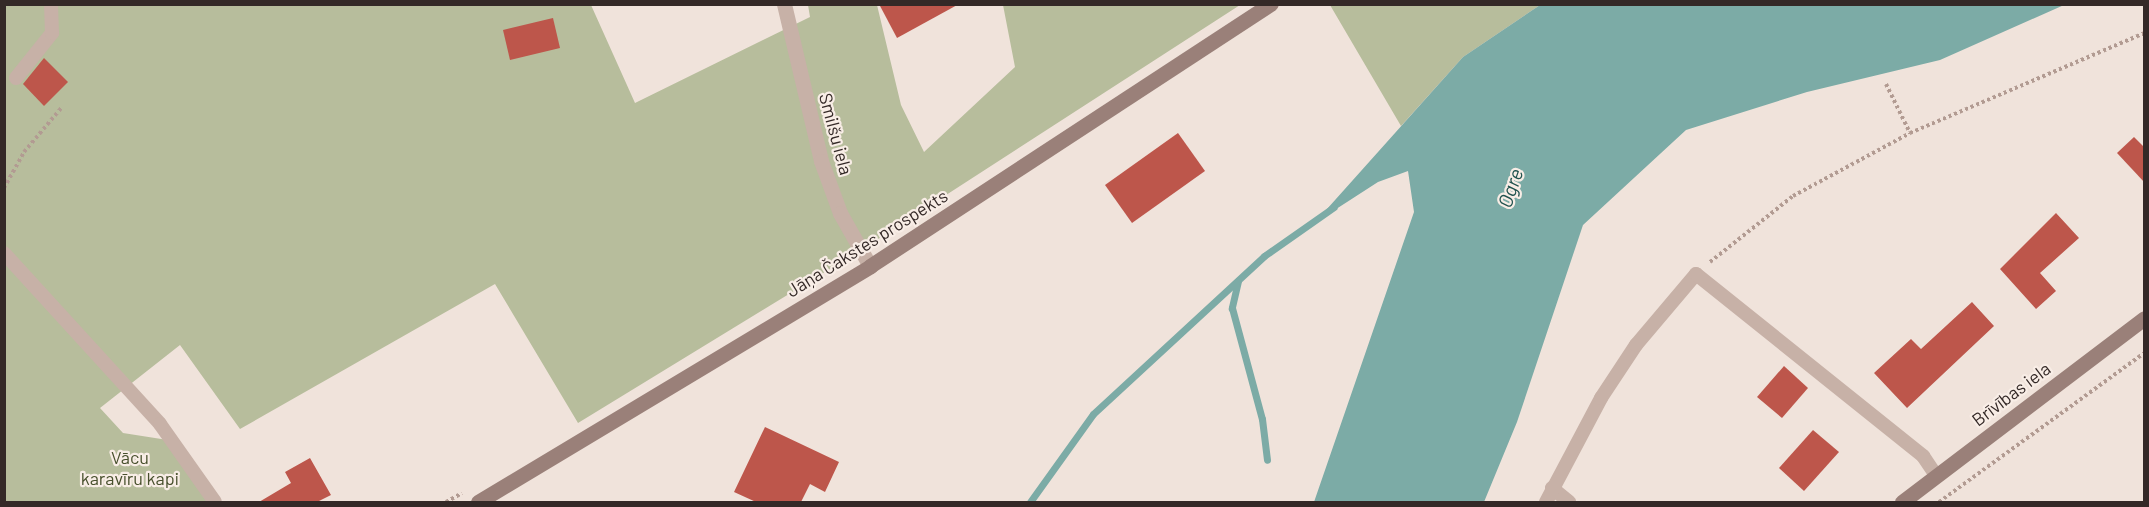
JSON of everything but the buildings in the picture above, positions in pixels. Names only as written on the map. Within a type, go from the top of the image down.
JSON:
[{"type":"street","name":"Smilšu iela","points":[[784,4],[820,161],[840,213],[870,266]]},
{"type":"street","name":"Jāņa Čakstes prospekts","points":[[478,502],[870,266],[1270,4]]},
{"type":"street","name":"Brīvības iela","points":[[1902,502],[2145,318]]},
{"type":"lane","points":[[16,78],[51,33],[54,20],[51,4]]},
{"type":"lane","points":[[4,253],[160,424],[215,502]]},
{"type":"lane","points":[[1546,502],[1601,398],[1636,345],[1696,274],[1914,449],[1936,475]]},
{"type":"lane","points":[[1552,488],[1569,502]]},
{"type":"path","points":[[1696,274],[1793,196],[1910,133],[2145,33]]},
{"type":"path","points":[[1886,84],[1910,133]]},
{"type":"path","points":[[4,188],[24,152],[62,107]]},
{"type":"path","points":[[1939,502],[2145,353]]},
{"type":"green space","name":"Vācu karavīru kapi","points":[[4,5],[591,5],[635,103],[810,17],[808,5],[877,5],[901,105],[924,152],[1015,67],[1003,5],[1240,5],[861,250],[578,423],[495,284],[240,429],[180,345],[100,408],[123,433],[174,441],[215,502],[5,502]]},
{"type":"green space","points":[[1330,5],[1540,5],[1463,57],[1401,126]]},
{"type":"water","name":"Ogre","points":[[1540,5],[2064,5],[1940,60],[1807,92],[1686,130],[1583,225],[1517,422],[1484,502],[1314,502],[1414,212],[1408,171],[1378,182],[1330,213],[1327,209],[1463,57]]},
{"type":"waterway","points":[[1030,502],[1093,414],[1264,256],[1334,207]]},
{"type":"waterway","points":[[1238,281],[1232,308],[1262,419],[1267,460]]}]
